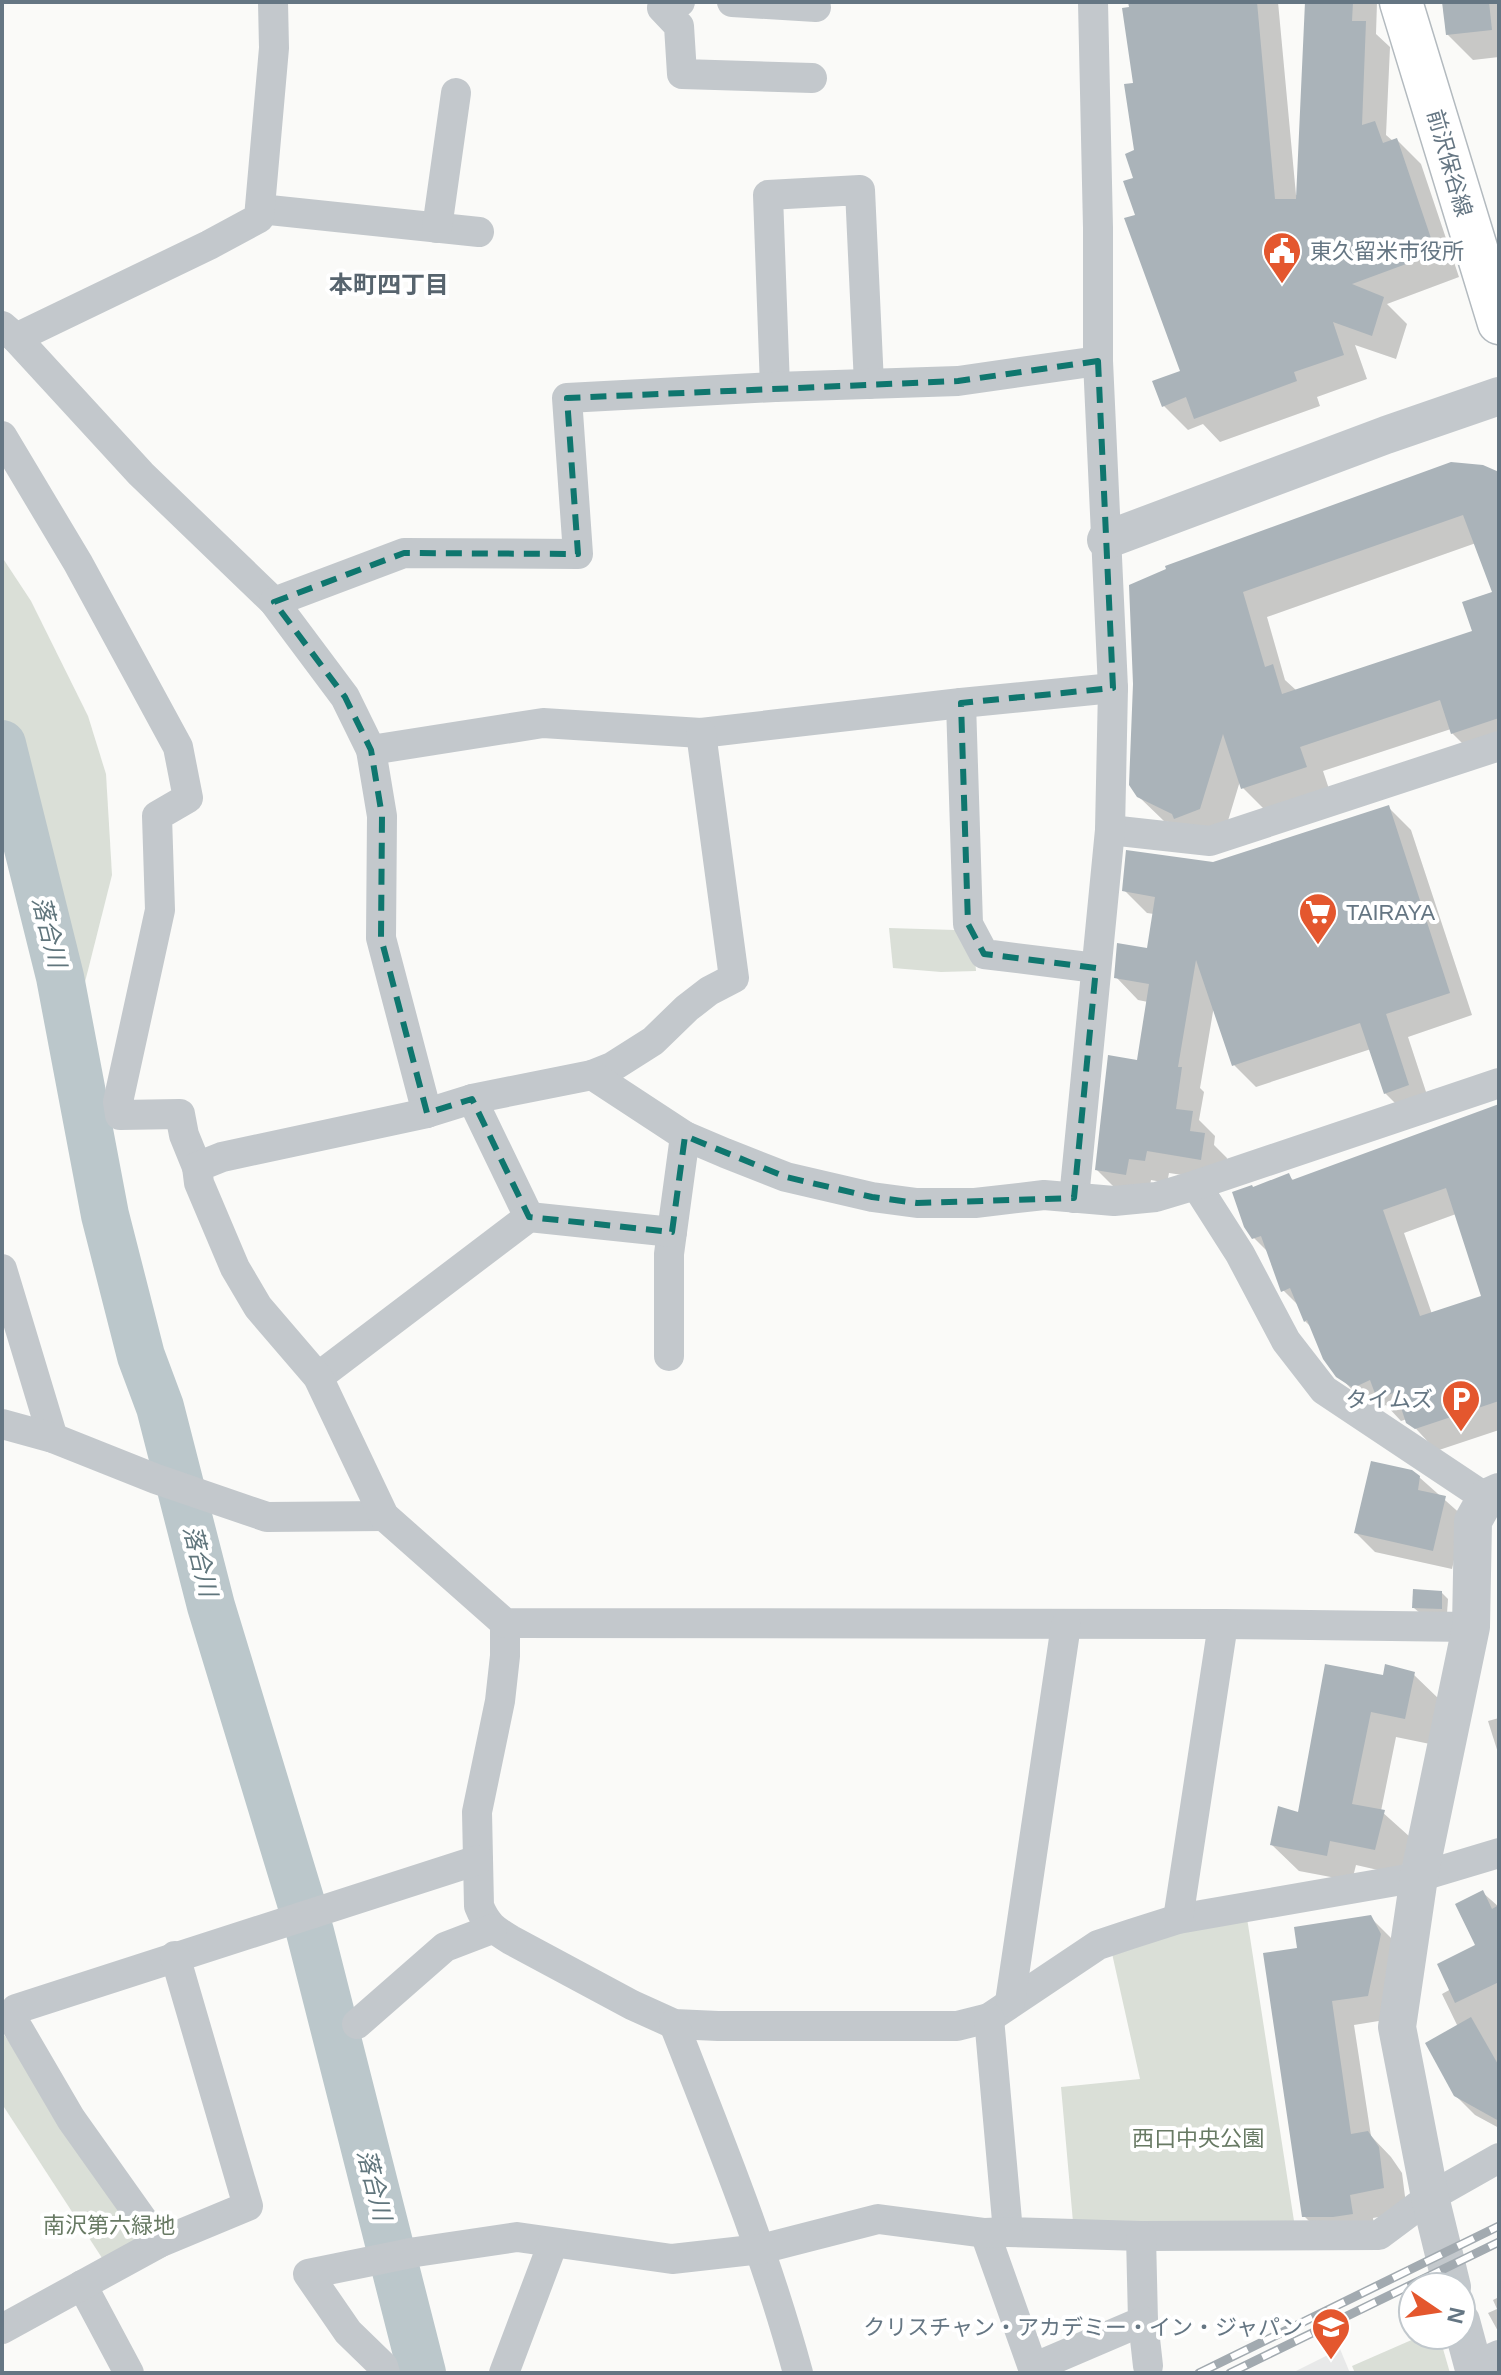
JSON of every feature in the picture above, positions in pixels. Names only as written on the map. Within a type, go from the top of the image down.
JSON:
[{"type":"main road","name":"前沢保谷線","points":[[1401,2],[1499,323]]},
{"type":"street","points":[[273,2],[274,48],[259,218],[209,245],[9,332],[141,474],[274,602],[345,697],[371,750],[382,816],[381,938],[427,1113]]},
{"type":"street","points":[[732,2],[816,7]]},
{"type":"street","points":[[1074,1198],[1110,830],[1113,688],[1098,361],[1093,2]]},
{"type":"street","points":[[660,3],[679,26],[682,74],[812,78]]},
{"type":"street","points":[[437,228],[456,93]]},
{"type":"street","points":[[775,387],[768,195],[860,190],[869,384]]},
{"type":"street","points":[[260,209],[479,232]]},
{"type":"street","points":[[274,602],[404,553],[578,554],[567,398],[958,381],[1098,361]]},
{"type":"street","points":[[1106,540],[1499,396]]},
{"type":"street","points":[[2,436],[78,563],[178,747],[188,798],[157,816],[160,910],[118,1102],[120,1115],[180,1114],[199,1183],[235,1268],[258,1307],[318,1377],[384,1516],[505,1623],[1471,1627]]},
{"type":"street","points":[[371,750],[543,723],[701,733],[1113,688]]},
{"type":"street","points":[[961,703],[968,924],[984,954],[1096,968]]},
{"type":"street","points":[[197,1167],[222,1157],[427,1113],[472,1099],[592,1075],[612,1067],[653,1041],[687,1008],[709,991],[734,978],[701,733]]},
{"type":"street","points":[[1110,830],[1210,841],[1499,746]]},
{"type":"street","points":[[592,1075],[685,1136],[786,1177],[872,1197],[917,1203],[975,1203],[1044,1195],[1114,1201],[1156,1197],[1499,1083]]},
{"type":"street","points":[[472,1099],[529,1217]]},
{"type":"street","points":[[669,1356],[669,1254],[685,1136]]},
{"type":"street","points":[[1196,1185],[1240,1254],[1286,1341],[1324,1390],[1492,1495],[1473,1521],[1471,1627],[1419,1877],[1397,2027],[1430,2197],[1448,2271]]},
{"type":"street","points":[[318,1377],[529,1217],[672,1232]]},
{"type":"street","points":[[2,1269],[53,1438]]},
{"type":"street","points":[[2,1424],[53,1438],[156,1479],[267,1517],[384,1516]]},
{"type":"street","points":[[505,1623],[500,1701],[477,1812],[479,1906],[484,1920],[492,1929],[632,2005],[674,2024],[957,2026],[999,2010],[1098,1945],[1178,1919],[1419,1877],[1499,1853]]},
{"type":"street","points":[[1178,1919],[1223,1624]]},
{"type":"street","points":[[1066,1625],[999,2010],[996,2232],[1033,2368],[1143,2321]]},
{"type":"street","points":[[159,2243],[71,2119],[12,2018],[16,2009],[478,1860]]},
{"type":"street","points":[[357,2024],[445,1947],[492,1929]]},
{"type":"street","points":[[2,2329],[159,2243],[248,2206],[175,1956]]},
{"type":"street","points":[[674,2024],[761,2249],[783,2314],[798,2373]]},
{"type":"street","points":[[385,2373],[383,2366],[348,2332],[308,2274],[410,2253],[517,2237],[672,2259],[761,2249],[878,2219],[996,2232],[1141,2236],[1379,2235],[1430,2197],[1499,2158]]},
{"type":"street","points":[[1141,2236],[1143,2321],[1148,2366]]},
{"type":"street","points":[[504,2373],[553,2243]]},
{"type":"street","points":[[82,2285],[129,2373]]},
{"type":"highlighted area","points":[[1098,361],[1113,688],[961,703],[968,924],[984,954],[1096,968],[1074,1198],[917,1203],[872,1197],[786,1177],[685,1136],[672,1232],[529,1217],[472,1099],[427,1113],[381,938],[382,816],[371,750],[345,697],[274,602],[404,553],[578,554],[567,398],[958,381]]},
{"type":"shaded area","name":"クリスチャン・アカデミー・イン・ジャパン","points":[[1340,2349],[1350,2373],[1292,2373]]},
{"type":"green space","points":[[2,557],[31,601],[88,716],[106,774],[112,875],[84,986],[63,991],[2,744]]},
{"type":"green space","points":[[889,928],[955,930],[975,957],[976,971],[893,968]]},
{"type":"green space","name":"西口中央公園","points":[[1247,1918],[1294,2221],[1073,2222],[1061,2087],[1140,2079],[1111,1949]]},
{"type":"green space","name":"南沢第六緑地","points":[[2,2032],[147,2234],[104,2261],[2,2104]]},
{"type":"green space","points":[[1397,2346],[1397,2351],[1444,2351],[1450,2373],[1355,2373],[1352,2366]]},
{"type":"building","points":[[1128,2],[1257,2],[1275,199],[1296,199],[1305,2],[1353,2],[1352,21],[1366,21],[1362,125],[1375,121],[1383,143],[1397,138],[1436,253],[1352,284],[1384,297],[1372,336],[1333,322],[1344,355],[1294,372],[1297,381],[1194,419],[1186,397],[1162,407],[1152,381],[1180,371],[1124,218],[1135,215],[1123,181],[1133,178],[1125,154],[1134,150],[1124,84],[1133,83],[1122,8],[1129,7]]},
{"type":"building","points":[[1442,2],[1489,2],[1492,30],[1446,35]]},
{"type":"building","points":[[1451,462],[1483,465],[1499,472],[1499,718],[1451,734],[1440,700],[1300,747],[1307,767],[1241,789],[1223,734],[1200,809],[1174,819],[1172,814],[1137,797],[1129,785],[1133,684],[1129,585],[1166,569],[1165,566]],"holes":[[[1463,515],[1492,592],[1462,602],[1472,631],[1282,694],[1273,664],[1265,667],[1243,592]]]},
{"type":"building","points":[[1389,805],[1450,993],[1386,1014],[1409,1085],[1384,1094],[1360,1023],[1232,1066],[1196,960],[1178,1067],[1182,1067],[1176,1109],[1193,1111],[1190,1131],[1205,1133],[1201,1160],[1147,1151],[1145,1161],[1129,1159],[1126,1175],[1095,1170],[1108,1055],[1137,1060],[1149,984],[1114,978],[1117,943],[1147,948],[1155,897],[1122,891],[1126,850],[1213,862]]},
{"type":"building","points":[[1499,1104],[1499,1401],[1415,1429],[1406,1423],[1396,1392],[1377,1399],[1370,1380],[1353,1388],[1336,1377],[1323,1359],[1290,1288],[1281,1292],[1261,1236],[1252,1239],[1244,1227],[1232,1192],[1289,1173],[1292,1180]],"holes":[[[1446,1188],[1481,1296],[1420,1316],[1383,1210]]]},
{"type":"building","points":[[1371,1461],[1412,1470],[1420,1476],[1418,1490],[1446,1496],[1433,1551],[1354,1533]]},
{"type":"building","points":[[1413,1589],[1442,1591],[1442,1609],[1412,1608]]},
{"type":"building","points":[[1325,1664],[1383,1675],[1385,1664],[1415,1672],[1405,1719],[1371,1712],[1352,1804],[1385,1810],[1375,1850],[1330,1841],[1327,1856],[1270,1845],[1278,1806],[1298,1812]]},
{"type":"building","points":[[1483,1890],[1492,1909],[1499,1905],[1499,1982],[1455,2003],[1437,1964],[1475,1945],[1455,1904]]},
{"type":"building","points":[[1371,1915],[1381,1934],[1368,1996],[1332,2001],[1351,2134],[1368,2131],[1379,2147],[1384,2188],[1350,2195],[1353,2214],[1302,2217],[1263,1953],[1297,1948],[1294,1927]]},
{"type":"building","points":[[1471,2017],[1499,2066],[1499,2121],[1454,2096],[1425,2043]]},
{"type":"waterway","name":"落合川","points":[[2,744],[60,977],[105,1215],[141,1356],[160,1407],[211,1606],[310,1932],[422,2373]]},
{"type":"railway","points":[[1199,2373],[1499,2226]]},
{"type":"railway","points":[[1230,2373],[1499,2242]]},
{"type":"place","name":"東久留米市役所","points":[[1282,285]]},
{"type":"place","name":"TAIRAYA","points":[[1318,946]]},
{"type":"place","name":"タイムズ","points":[[1461,1433]]},
{"type":"place","name":"クリスチャン・アカデミー・イン・ジャパン","points":[[1331,2361]]},
{"type":"district","name":"本町四丁目","points":[[389,285]]}]
